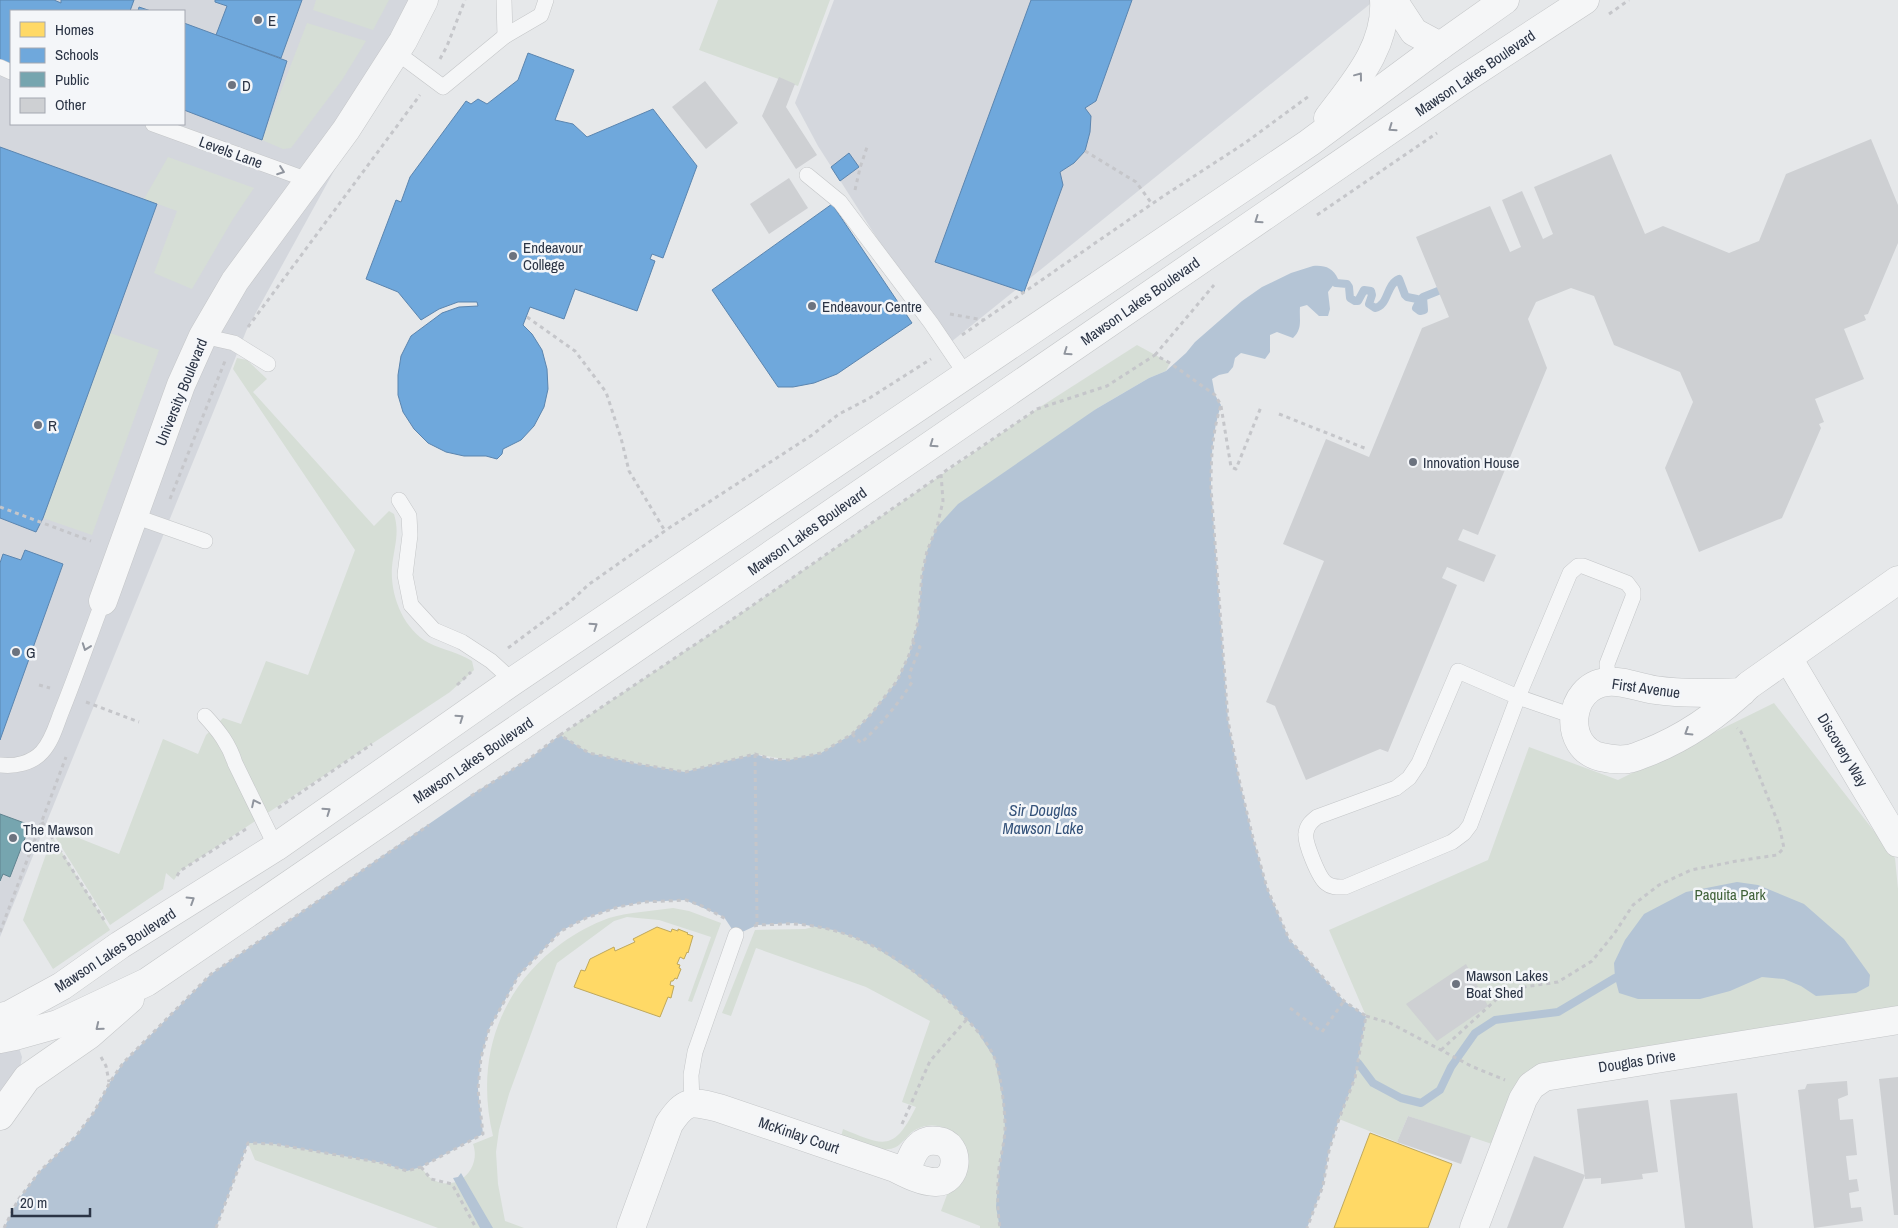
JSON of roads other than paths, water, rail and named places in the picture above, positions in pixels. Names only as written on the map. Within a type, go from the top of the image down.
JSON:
[{"type":"street","name":"University Boulevard","points":[[103,601],[144,520],[181,385],[203,336],[235,281],[346,130],[396,52],[424,0]]},
{"type":"street","points":[[1309,143],[1365,69],[1380,36],[1384,18],[1384,0]]},
{"type":"street","points":[[1393,0],[1414,32],[1440,46]]},
{"type":"street","points":[[1415,0],[1429,21],[1440,46],[1461,81]]},
{"type":"street","points":[[1472,0],[1478,2],[1494,0]]},
{"type":"street","name":"Mawson Lakes Boulevard","points":[[6,1027],[120,945],[276,847],[514,681],[1309,143],[1505,0]]},
{"type":"street","name":"Mawson Lakes Boulevard","points":[[6,1027],[58,1024],[147,982],[1461,81],[1595,8]]},
{"type":"street","points":[[1573,716],[1577,738],[1586,750],[1600,757],[1628,759],[1666,745],[1719,713],[1742,692],[1898,580]]},
{"type":"street","name":"Discovery Way","points":[[1788,658],[1898,843]]},
{"type":"street","name":"First Avenue","points":[[1573,716],[1575,707],[1584,694],[1596,685],[1608,682],[1650,690],[1680,693],[1742,692]]},
{"type":"street","points":[[0,1114],[27,1078],[89,1035],[147,982]]},
{"type":"street","name":"Douglas Drive","points":[[1474,1228],[1523,1099],[1536,1080],[1544,1076],[1898,1020]]},
{"type":"street","points":[[0,1114],[18,1080],[22,1057],[6,1027]]},
{"type":"street","points":[[631,1228],[669,1124],[678,1111],[692,1103]]},
{"type":"street","name":"McKinlay Court","points":[[692,1103],[719,1108],[905,1173]]},
{"type":"lane","points":[[504,0],[505,36]]},
{"type":"lane","points":[[396,52],[443,87],[505,36],[541,15],[546,0]]},
{"type":"lane","name":"Levels Lane","points":[[156,125],[308,180]]},
{"type":"lane","points":[[807,175],[840,202],[932,322],[947,348],[967,376]]},
{"type":"lane","points":[[203,336],[234,343],[268,364]]},
{"type":"lane","points":[[399,500],[409,516],[410,535],[405,575],[411,605],[434,630],[462,642],[491,661],[514,681]]},
{"type":"lane","points":[[144,520],[205,541]]},
{"type":"lane","points":[[1573,716],[1518,697],[1458,671],[1418,763],[1409,778],[1396,788],[1317,817],[1308,825],[1306,841],[1322,880],[1333,887],[1345,886],[1452,842],[1464,833],[1470,825],[1518,697],[1570,573],[1578,566],[1584,566],[1627,583],[1632,591],[1633,597],[1607,664],[1608,682]]},
{"type":"lane","name":"University Boulevard","points":[[0,765],[12,766],[29,762],[42,752],[50,741],[103,601]]},
{"type":"lane","points":[[205,716],[222,735],[231,749],[235,763],[276,847]]},
{"type":"lane","points":[[692,1103],[691,1075],[695,1052],[736,935]]},
{"type":"water","name":"Sir Douglas Mawson Lake","points":[[1313,266],[1328,268],[1334,272],[1338,279],[1328,292],[1330,309],[1328,316],[1319,316],[1307,305],[1300,307],[1300,324],[1293,338],[1277,332],[1270,335],[1270,352],[1265,359],[1241,353],[1235,358],[1233,367],[1228,373],[1212,379],[1215,395],[1221,405],[1214,436],[1211,477],[1228,720],[1239,779],[1267,888],[1289,939],[1344,1001],[1366,1016],[1355,1078],[1339,1119],[1329,1151],[1323,1186],[1307,1228],[1000,1228],[996,1207],[1005,1127],[1002,1095],[995,1059],[975,1028],[947,999],[912,971],[875,947],[853,937],[833,930],[795,923],[757,925],[736,935],[724,917],[685,900],[644,902],[618,907],[586,918],[561,931],[519,975],[489,1029],[481,1058],[478,1089],[483,1134],[421,1167],[407,1171],[383,1163],[274,1144],[248,1143],[216,1228],[4,1228],[18,1200],[40,1171],[76,1136],[94,1112],[110,1082],[123,1063],[211,974],[471,795],[529,759],[560,735],[589,753],[685,772],[755,754],[771,759],[789,760],[821,753],[852,734],[872,713],[897,681],[909,655],[918,622],[922,574],[927,551],[937,527],[958,504],[1096,409],[1149,378],[1166,371],[1195,342],[1242,301],[1262,287],[1291,273]]},
{"type":"water","points":[[1737,882],[1758,885],[1804,904],[1844,939],[1870,975],[1869,986],[1856,993],[1816,996],[1801,986],[1784,979],[1762,977],[1730,991],[1700,999],[1638,999],[1619,993],[1614,963],[1625,940],[1644,914],[1686,892]]},
{"type":"water","points":[[461,1173],[493,1228],[480,1228],[453,1178],[458,1177]]},
{"type":"waterway","points":[[1336,283],[1347,284],[1350,298],[1355,301],[1358,301],[1364,290],[1371,291],[1372,295],[1369,304],[1375,308],[1383,303],[1392,285],[1399,279],[1405,295],[1417,299],[1419,302],[1416,308],[1420,311],[1424,310],[1423,297],[1438,291]]},
{"type":"waterway","points":[[1358,1063],[1373,1083],[1401,1098],[1421,1103],[1440,1090],[1451,1067],[1475,1033],[1495,1020],[1558,1012],[1615,978]]},
{"type":"place","name":"E","points":[[258,20]]},
{"type":"place","name":"D","points":[[232,85]]},
{"type":"place","name":"Endeavour College","points":[[513,256]]},
{"type":"place","name":"Endeavour Centre","points":[[812,306]]},
{"type":"place","name":"R","points":[[38,425]]},
{"type":"place","name":"Innovation House","points":[[1413,462]]},
{"type":"place","name":"G","points":[[16,652]]},
{"type":"place","name":"The Mawson Centre","points":[[13,838]]},
{"type":"place","name":"Mawson Lakes Boat Shed","points":[[1456,984]]},
{"type":"park label","name":"Paquita Park","points":[[1730,894]]}]
